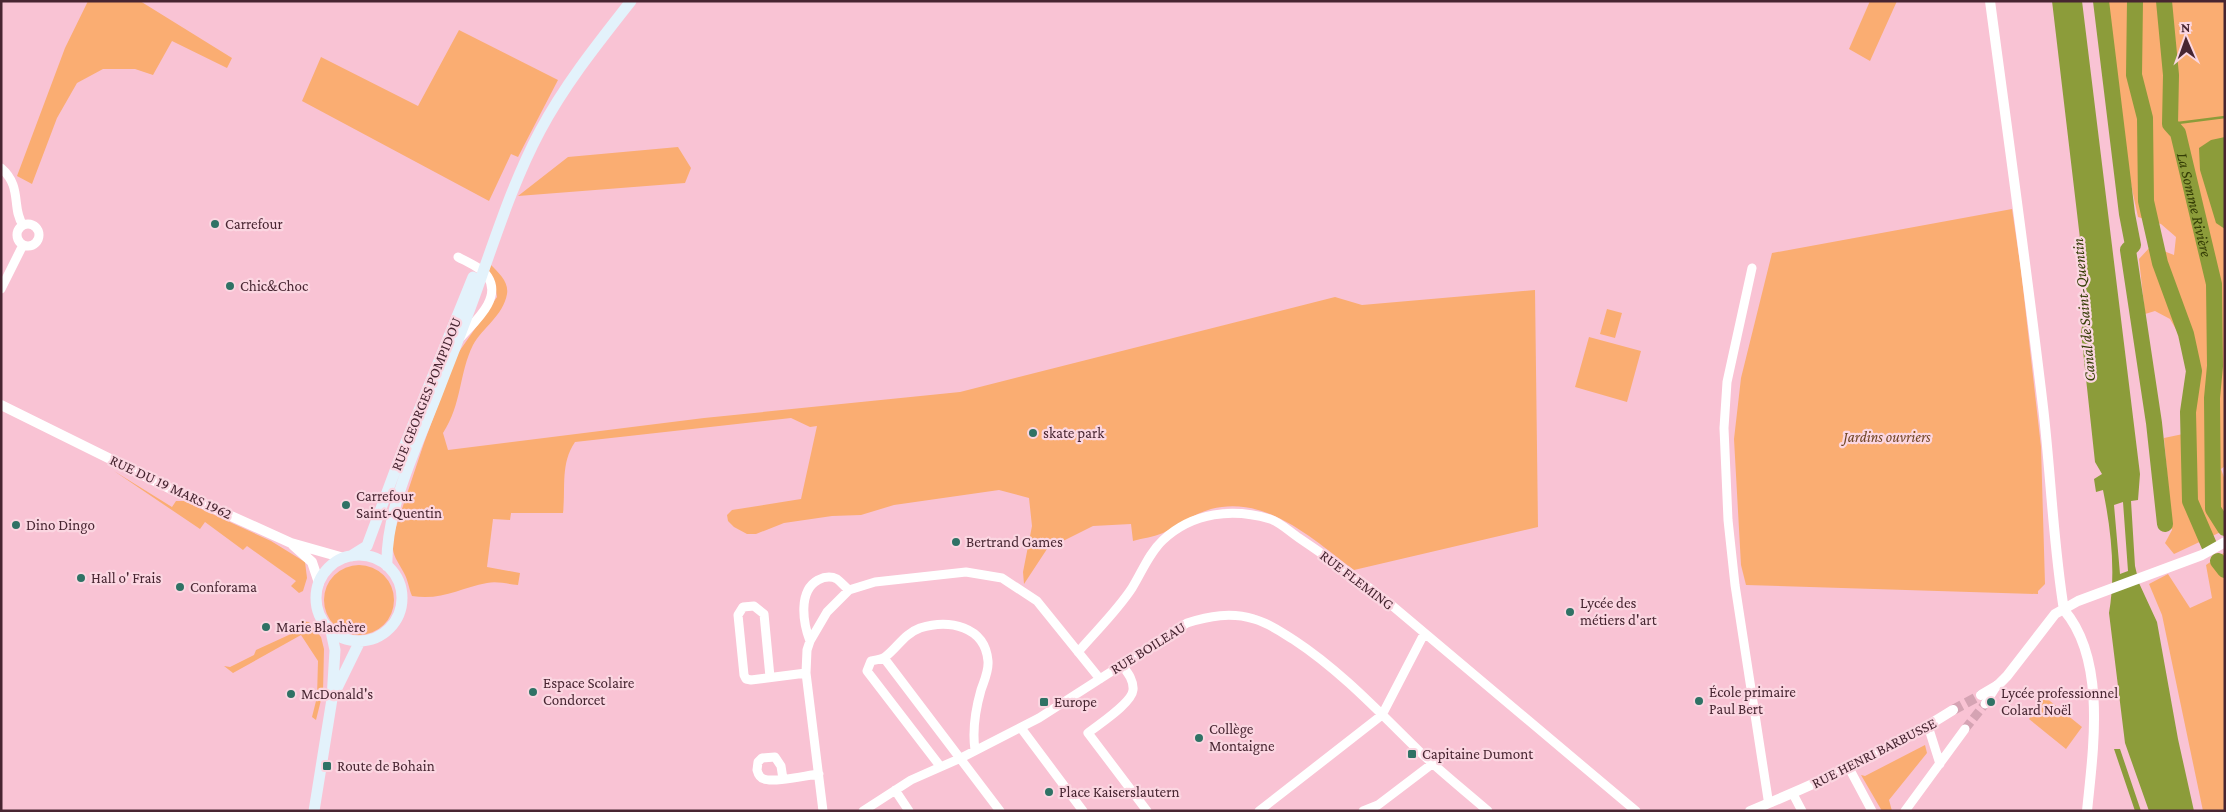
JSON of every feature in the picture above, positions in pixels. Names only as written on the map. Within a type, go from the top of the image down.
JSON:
[{"type":"main road","name":"RUE GEORGES POMPIDOU","points":[[347,557],[367,546],[404,446],[522,168],[555,104],[573,77],[631,1]]},
{"type":"main road","name":"RUE GEORGES POMPIDOU","points":[[387,566],[386,545],[393,510],[458,341],[480,270]]},
{"type":"main road","points":[[364,556],[376,559],[387,566],[395,575],[400,587],[402,600],[400,612],[394,624],[384,633],[373,639],[360,641],[349,640],[331,631],[321,619],[316,597],[319,583],[329,568],[347,557],[364,556]]},
{"type":"main road","points":[[314,811],[332,699],[335,650],[331,631]]},
{"type":"main road","points":[[332,699],[360,641]]},
{"type":"street","points":[[1990,1],[2049,459],[2056,559],[2064,610],[2073,620],[2085,652],[2096,720],[2087,811]]},
{"type":"street","points":[[1,168],[13,184],[18,202],[19,219],[23,225]]},
{"type":"street","points":[[23,225],[34,226],[39,235],[38,241],[33,245],[23,246]]},
{"type":"street","points":[[23,225],[17,233],[18,241],[23,246]]},
{"type":"street","points":[[1,289],[23,246]]},
{"type":"street","points":[[458,257],[488,277],[493,289],[489,305],[458,341]]},
{"type":"street","points":[[1752,268],[1727,382],[1724,428],[1728,520],[1735,585],[1768,799],[1772,802]]},
{"type":"street","name":"RUE DU 19 MARS 1962","points":[[1,405],[171,488],[291,543],[347,557]]},
{"type":"street","name":"RUE FLEMING","points":[[1078,652],[1132,588],[1145,565],[1163,540],[1185,525],[1213,514],[1238,512],[1272,520],[1350,573],[1389,603],[1636,811]]},
{"type":"street","points":[[1983,699],[2007,676],[2055,614],[2098,594],[2202,555],[2225,542]]},
{"type":"street","points":[[291,543],[312,562],[319,583]]},
{"type":"street","points":[[824,809],[806,673],[807,650],[810,641],[827,612],[849,590],[875,582],[966,572],[1002,578],[1037,601],[1100,679]]},
{"type":"street","points":[[810,641],[805,627],[807,590],[813,582],[823,577],[836,578],[849,590]]},
{"type":"street","points":[[770,677],[764,614],[754,606],[743,607],[738,615],[746,679],[751,680],[806,673]]},
{"type":"street","name":"RUE BOILEAU","points":[[863,811],[894,790],[940,766],[961,758],[1022,728],[1186,622],[1216,616],[1255,619],[1275,627],[1302,646],[1341,675],[1432,764],[1488,811]]},
{"type":"street","points":[[940,766],[867,671],[871,661],[884,658],[903,637],[921,628],[949,624],[965,627],[975,632],[985,648],[988,670],[974,718],[975,750]]},
{"type":"street","points":[[1259,811],[1382,715],[1424,634]]},
{"type":"street","points":[[884,658],[1000,811]]},
{"type":"street","points":[[1122,665],[1131,680],[1133,690],[1130,699],[1088,733],[1147,811]]},
{"type":"street","name":"RUE HENRI BARBUSSE","points":[[1750,811],[1793,794],[1849,768],[1928,726],[1953,710]]},
{"type":"street","points":[[1928,726],[1940,764]]},
{"type":"street","points":[[1022,728],[1083,811]]},
{"type":"street","points":[[1905,811],[1965,729]]},
{"type":"street","points":[[1363,811],[1378,805],[1432,764]]},
{"type":"street","points":[[1849,768],[1872,811]]},
{"type":"street","points":[[783,779],[819,774]]},
{"type":"street","points":[[894,790],[909,811]]},
{"type":"street","points":[[1793,794],[1802,811]]},
{"type":"green space","points":[[88,1],[140,1],[232,58],[227,68],[172,41],[153,75],[135,69],[103,69],[77,83],[57,118],[32,184],[17,176],[65,48]]},
{"type":"green space","points":[[1870,1],[1897,1],[1870,61],[1849,49]]},
{"type":"green space","points":[[2104,1],[2225,1],[2225,466],[2221,469],[2225,480],[2225,530],[2174,554],[2165,543],[2172,530],[2164,438],[2183,434],[2188,373],[2181,338],[2170,319],[2155,311],[2145,314],[2139,259],[2151,246],[2174,255],[2176,237],[2161,224],[2138,217],[2123,147]]},
{"type":"green space","points":[[459,30],[558,80],[518,157],[511,154],[489,201],[302,101],[321,57],[418,106]]},
{"type":"green space","points":[[678,147],[691,168],[685,183],[518,196],[568,157]]},
{"type":"green space","name":"Jardins ouvriers","points":[[2012,209],[2021,270],[2041,447],[2045,584],[2038,591],[2038,594],[1746,585],[1741,565],[1734,439],[1741,378],[1772,253]]},
{"type":"green space","points":[[491,265],[505,282],[507,294],[501,309],[477,339],[468,356],[454,411],[443,433],[448,450],[704,418],[960,392],[1335,297],[1362,305],[1535,290],[1538,527],[1354,570],[1288,523],[1252,508],[1232,506],[1204,511],[1156,536],[1133,541],[1131,524],[1093,526],[1047,549],[1024,584],[1023,572],[1032,526],[1029,498],[999,490],[894,505],[861,515],[832,516],[784,523],[756,534],[747,534],[734,527],[728,521],[727,515],[732,510],[801,499],[817,426],[810,427],[791,418],[575,442],[570,450],[565,468],[563,513],[511,513],[510,520],[493,519],[487,567],[520,573],[518,585],[491,582],[432,597],[412,596],[405,576],[393,552],[393,536],[456,356],[497,297],[495,284],[489,271]]},
{"type":"green space","points":[[1607,309],[1622,313],[1615,338],[1600,334]]},
{"type":"green space","points":[[1589,337],[1641,351],[1627,402],[1575,387]]},
{"type":"green space","points":[[114,471],[172,507],[176,501],[184,501],[271,541],[305,562],[307,578],[303,591],[299,593],[291,586],[296,581],[247,546],[243,550],[205,522],[200,529]]},
{"type":"green space","points":[[2225,552],[2225,811],[2203,811],[2162,615],[2149,584],[2168,574],[2190,608],[2212,598],[2206,565]]},
{"type":"green space","points":[[352,565],[366,565],[379,571],[388,580],[394,593],[392,613],[384,625],[366,635],[352,635],[339,629],[330,620],[324,607],[324,593],[330,580],[339,571]]},
{"type":"green space","points":[[301,621],[309,622],[321,637],[324,649],[323,692],[316,720],[312,717],[317,697],[318,661],[301,635],[233,673],[224,666],[230,667],[254,655],[256,650],[304,628]]},
{"type":"green space","points":[[2045,697],[2082,727],[2066,749],[2029,719]]},
{"type":"green space","points":[[1925,745],[1927,753],[1889,800],[1892,811],[1882,811],[1861,775],[1865,776]]},
{"type":"shaded area","points":[[2052,1],[2082,1],[2140,474],[2138,500],[2131,501],[2135,566],[2139,583],[2157,622],[2178,739],[2194,811],[2149,811],[2125,743],[2109,613],[2112,582],[2110,536],[2103,490],[2096,492],[2094,479],[2102,474],[2095,462],[2081,332],[2087,298]],"holes":[[[2123,502],[2128,571],[2120,574],[2114,505]]]},
{"type":"shaded area","points":[[2225,137],[2225,229],[2216,223],[2200,170],[2199,148],[2211,140]]},
{"type":"shaded area","points":[[2114,749],[2120,749],[2141,811],[2135,811]]},
{"type":"waterway","points":[[2101,1],[2127,214],[2133,245],[2128,250],[2154,423],[2165,524]]},
{"type":"waterway","points":[[2135,1],[2134,75],[2145,118],[2146,201],[2160,263],[2186,334],[2194,371],[2188,412],[2190,501],[2209,545]]},
{"type":"waterway","name":"La Somme Rivière","points":[[2164,1],[2171,75],[2170,124],[2178,133],[2214,284],[2213,509],[2225,528]]},
{"type":"waterway","points":[[2170,124],[2225,117]]},
{"type":"waterway","points":[[2218,561],[2225,570]]},
{"type":"tunnel","points":[[1953,710],[1981,695]]},
{"type":"tunnel","points":[[1965,729],[1985,704]]},
{"type":"place","name":"Carrefour","points":[[215,224]]},
{"type":"place","name":"Chic&Choc","points":[[230,286]]},
{"type":"place","name":"skate park","points":[[1033,433]]},
{"type":"place","name":"Carrefour Saint-Quentin","points":[[346,505]]},
{"type":"place","name":"Dino Dingo","points":[[16,525]]},
{"type":"place","name":"Bertrand Games","points":[[956,542]]},
{"type":"place","name":"Hall o' Frais","points":[[81,578]]},
{"type":"place","name":"Conforama","points":[[180,587]]},
{"type":"place","name":"Lycée des métiers d'art","points":[[1570,612]]},
{"type":"place","name":"Marie Blachère","points":[[266,627]]},
{"type":"place","name":"Espace Scolaire Condorcet","points":[[533,692]]},
{"type":"place","name":"McDonald's","points":[[291,694]]},
{"type":"place","name":"École primaire Paul Bert","points":[[1699,701]]},
{"type":"place","name":"Europe","points":[[1044,702]]},
{"type":"place","name":"Lycée professionnel Colard Noël","points":[[1991,702]]},
{"type":"place","name":"Collège Montaigne","points":[[1199,738]]},
{"type":"place","name":"Capitaine Dumont","points":[[1412,754]]},
{"type":"place","name":"Route de Bohain","points":[[327,766]]},
{"type":"place","name":"Place Kaiserslautern","points":[[1049,792]]},
{"type":"water label","name":"Canal de Saint-Quentin","points":[[2083,310]]}]
